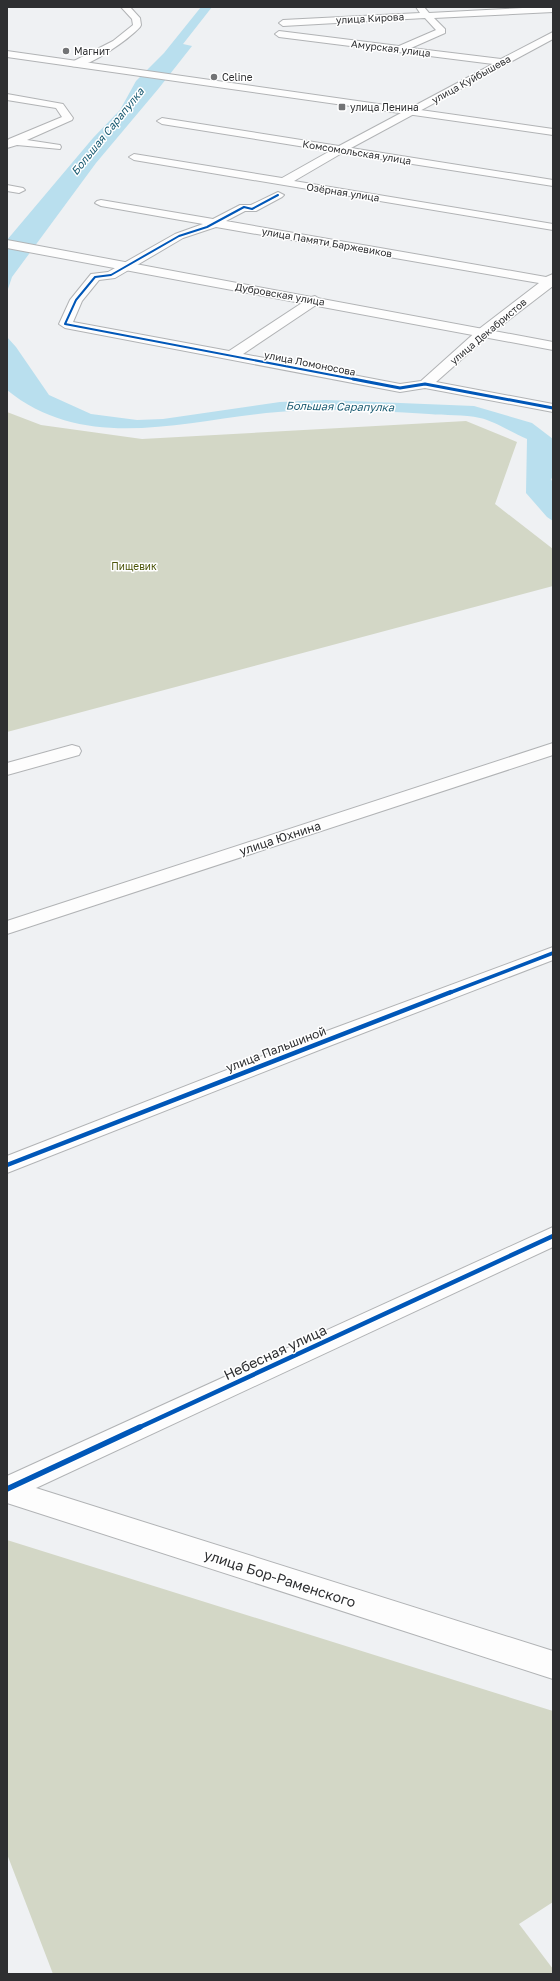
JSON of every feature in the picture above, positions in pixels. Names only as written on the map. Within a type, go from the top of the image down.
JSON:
[{"type":"street","points":[[75,64],[110,48],[128,36],[138,25],[136,18],[125,7]]},
{"type":"street","points":[[401,49],[442,31],[419,7]]},
{"type":"street","name":"улица Кирова","points":[[283,23],[553,9]]},
{"type":"street","points":[[338,11],[346,19]]},
{"type":"street","name":"Амурская улица","points":[[279,34],[503,62]]},
{"type":"street","name":"улица Куйбышева","points":[[284,182],[339,150],[553,35]]},
{"type":"street","points":[[7,54],[553,132]]},
{"type":"street","points":[[7,97],[59,106],[68,118],[10,142]]},
{"type":"street","name":"Комсомольская улица","points":[[162,121],[553,183]]},
{"type":"street","points":[[10,142],[56,148]]},
{"type":"street","name":"Озёрная улица","points":[[134,157],[553,227]]},
{"type":"street","points":[[7,188],[19,190]]},
{"type":"street","points":[[126,267],[179,236],[215,223],[244,207],[252,209],[278,195]]},
{"type":"street","name":"улица Памяти Баржевиков","points":[[101,203],[552,281]]},
{"type":"street","name":"Дубровская улица","points":[[7,244],[126,267],[315,300],[553,346]]},
{"type":"street","name":"улица Ломоносова","points":[[126,267],[111,275],[95,277],[76,300],[65,324],[400,388],[425,384],[553,408]]},
{"type":"street","name":"улица Декабристов","points":[[425,384],[484,332],[552,281]]},
{"type":"street","points":[[231,356],[315,300]]},
{"type":"street","name":"улица Юхнина","points":[[7,928],[553,748]]},
{"type":"street","points":[[7,769],[72,751]]},
{"type":"street","name":"улица Пальшиной","points":[[7,1165],[324,1040],[553,953]]},
{"type":"street","name":"Небесная улица","points":[[7,1490],[553,1236]]},
{"type":"street","name":"улица Бор-Раменского","points":[[7,1490],[548,1659]]},
{"type":"green space","name":"Пищевик","points":[[7,412],[41,425],[142,439],[466,421],[517,442],[495,504],[553,549],[553,586],[7,732]]},
{"type":"green space","points":[[7,1540],[553,1711],[553,1902],[519,1924],[553,1969],[553,1974],[53,1974],[7,1854]]},
{"type":"water","points":[[201,7],[212,7],[183,44],[192,46],[96,163],[12,277],[7,292],[7,240],[93,138],[120,110],[136,81],[164,53]]},
{"type":"water","name":"Большая Сарапулка","points":[[7,337],[16,347],[49,395],[91,414],[137,420],[163,419],[280,402],[326,400],[474,406],[532,423],[553,439],[553,475],[551,480],[553,481],[553,521],[547,517],[526,493],[527,439],[497,424],[474,417],[335,410],[278,412],[138,428],[104,427],[70,422],[38,410],[7,390]]},
{"type":"cycle path","points":[[278,195],[252,209],[244,207],[207,227],[179,236],[111,275],[95,277],[76,300],[65,324],[400,388],[425,384],[553,408]]},
{"type":"cycle path","points":[[7,1165],[324,1040],[553,953]]},
{"type":"cycle path","points":[[7,1489],[553,1236]]},
{"type":"place","name":"Магнит","points":[[66,51]]},
{"type":"place","name":"Celine","points":[[214,77]]},
{"type":"place","name":"улица Ленина","points":[[342,107]]}]
